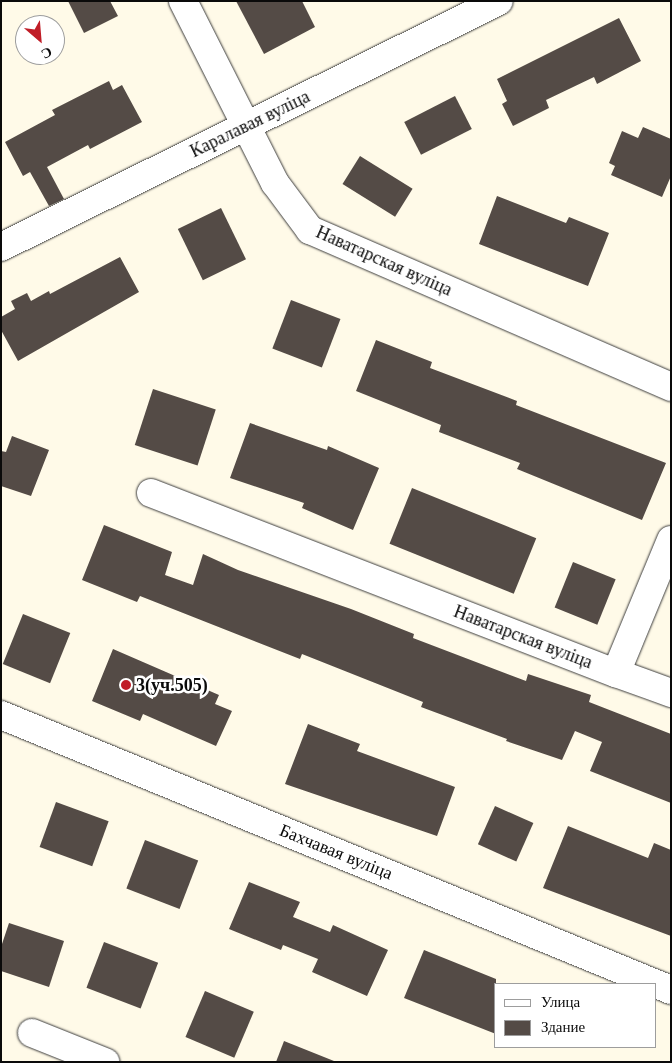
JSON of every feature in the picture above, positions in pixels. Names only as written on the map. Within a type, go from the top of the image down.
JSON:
[{"type":"street","name":"Наватарская вуліца","points":[[183,1],[275,183],[310,230],[671,387]]},
{"type":"street","name":"Каралавая вуліца","points":[[1,247],[499,1]]},
{"type":"street","name":"Наватарская вуліца","points":[[151,493],[671,693]]},
{"type":"street","points":[[616,673],[671,540]]},
{"type":"street","name":"Бахчавая вуліца","points":[[1,715],[654,983]]},
{"type":"street","name":"Бахчавая вуліца","points":[[657,984],[671,990]]},
{"type":"street","points":[[32,1033],[105,1062]]},
{"type":"building","points":[[68,1],[110,1],[118,16],[84,33]]},
{"type":"building","points":[[236,1],[302,1],[315,27],[264,54]]},
{"type":"building","points":[[619,18],[641,61],[597,84],[594,77],[546,100],[549,108],[513,126],[502,104],[507,101],[497,79]]},
{"type":"building","points":[[109,81],[113,90],[122,85],[142,122],[90,149],[88,145],[47,167],[64,199],[49,206],[30,172],[23,176],[5,142],[55,115],[52,110]]},
{"type":"building","points":[[455,96],[472,129],[421,155],[404,122]]},
{"type":"building","points":[[643,127],[671,139],[671,176],[662,197],[611,175],[615,166],[609,163],[622,131],[638,138]]},
{"type":"building","points":[[360,156],[413,189],[395,217],[343,184]]},
{"type":"building","points":[[497,196],[566,223],[569,217],[609,233],[588,286],[479,244]]},
{"type":"building","points":[[221,208],[246,259],[203,280],[178,229]]},
{"type":"building","points":[[120,257],[139,292],[18,361],[1,330],[1,317],[15,309],[11,301],[27,293],[31,301],[49,291],[50,294]]},
{"type":"building","points":[[291,300],[340,319],[322,368],[272,349]]},
{"type":"building","points":[[376,340],[432,362],[430,368],[517,401],[516,405],[666,463],[642,520],[517,469],[520,463],[439,432],[441,425],[356,391]]},
{"type":"building","points":[[153,389],[216,409],[198,466],[135,445]]},
{"type":"building","points":[[250,423],[327,450],[328,446],[379,468],[353,530],[302,508],[304,503],[230,478]]},
{"type":"building","points":[[12,436],[49,450],[31,496],[1,486],[1,451],[6,452]]},
{"type":"building","points":[[412,488],[536,538],[514,594],[390,544]]},
{"type":"building","points":[[104,525],[172,552],[165,575],[193,585],[203,554],[238,570],[351,609],[414,634],[413,638],[526,681],[528,674],[591,695],[589,702],[671,734],[671,803],[590,771],[602,742],[575,731],[562,760],[506,741],[507,739],[421,707],[423,702],[302,654],[300,659],[140,596],[137,602],[82,580]]},
{"type":"building","points":[[573,562],[616,579],[597,625],[555,607]]},
{"type":"building","points":[[23,614],[70,633],[50,683],[3,664]]},
{"type":"building","points":[[113,649],[219,695],[215,704],[232,711],[216,746],[143,714],[140,721],[92,701]]},
{"type":"building","points":[[308,724],[360,744],[357,751],[455,787],[437,836],[285,784]]},
{"type":"building","points":[[56,802],[109,821],[92,866],[40,847]]},
{"type":"building","points":[[495,806],[533,823],[516,861],[478,844]]},
{"type":"building","points":[[568,826],[648,858],[654,843],[671,850],[671,936],[543,888]]},
{"type":"building","points":[[145,840],[198,860],[180,909],[126,889]]},
{"type":"building","points":[[249,882],[300,902],[293,917],[330,932],[333,925],[388,950],[367,996],[312,972],[318,959],[283,945],[281,950],[229,929]]},
{"type":"building","points":[[9,923],[64,941],[49,987],[1,971],[1,947]]},
{"type":"building","points":[[104,942],[158,963],[141,1009],[86,988]]},
{"type":"building","points":[[424,950],[496,979],[496,983],[494,983],[494,1033],[404,998]]},
{"type":"building","points":[[205,991],[254,1012],[234,1058],[185,1037]]},
{"type":"building","points":[[284,1041],[334,1061],[276,1062]]},
{"type":"place","name":"3(уч.505)","points":[[126,685]]}]
